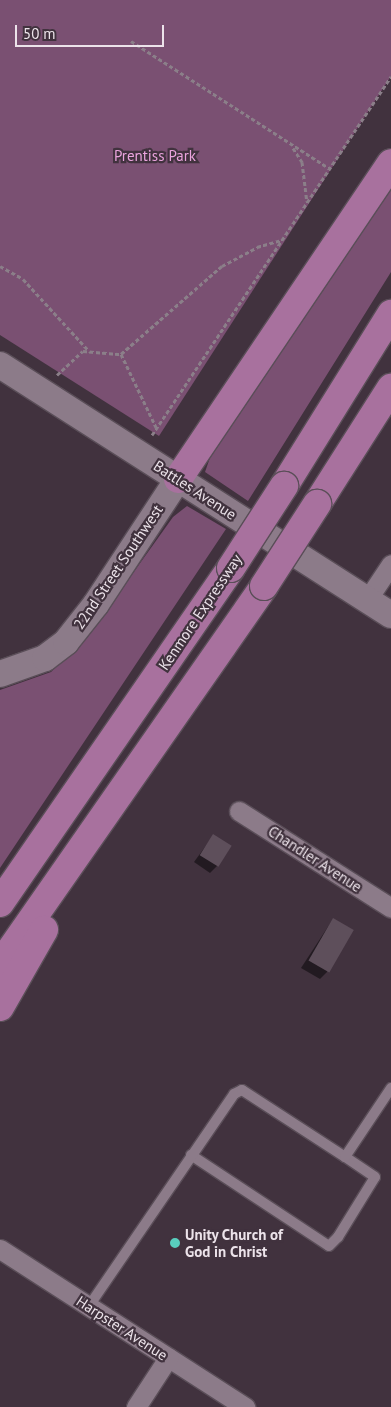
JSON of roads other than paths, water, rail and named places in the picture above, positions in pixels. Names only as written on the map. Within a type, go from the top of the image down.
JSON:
[{"type":"highway","points":[[178,479],[391,163]]},
{"type":"highway","name":"Kenmore Expressway","points":[[0,903],[231,568],[391,314]]},
{"type":"highway","points":[[0,965],[264,586],[391,388]]},
{"type":"highway","points":[[0,1007],[142,760]]},
{"type":"street","name":"Battles Avenue","points":[[0,365],[391,615]]},
{"type":"street","name":"22nd Street Southwest","points":[[1,673],[45,658],[66,642],[96,604],[178,479]]},
{"type":"street","points":[[367,600],[391,564]]},
{"type":"street","name":"Chandler Avenue","points":[[239,810],[391,908]]},
{"type":"street","name":"Harpster Avenue","points":[[0,1249],[245,1407]]},
{"type":"street","points":[[136,1407],[168,1358]]},
{"type":"lane","points":[[345,1156],[391,1088]]},
{"type":"lane","points":[[89,1306],[191,1155],[234,1094],[242,1090],[375,1177],[338,1237],[329,1246],[191,1155]]},
{"type":"place","name":"Unity Church of God in Christ","points":[[175,1243]]},
{"type":"park label","name":"Prentiss Park","points":[[155,156]]}]
